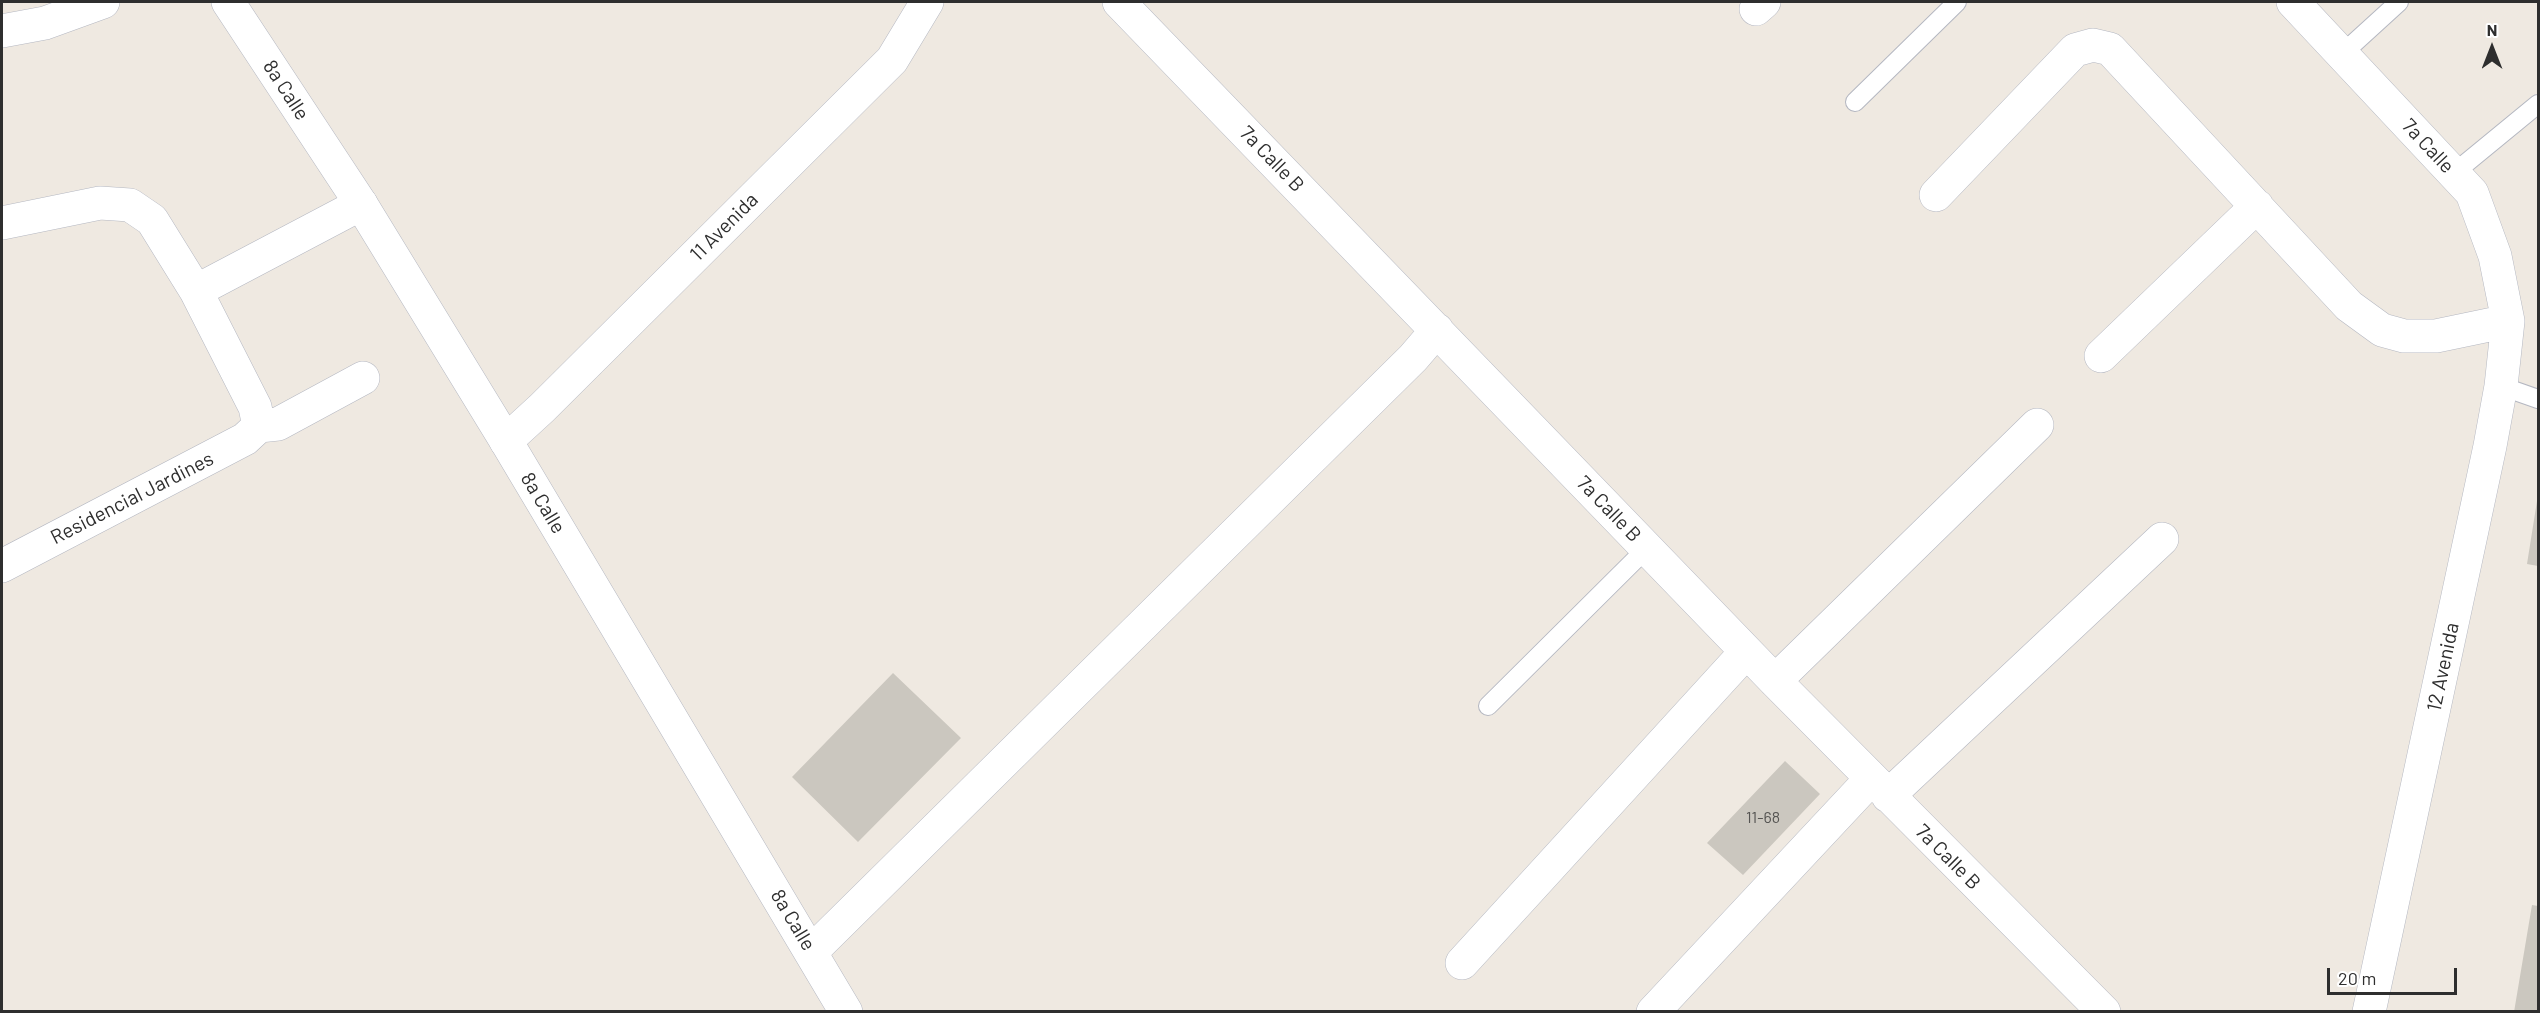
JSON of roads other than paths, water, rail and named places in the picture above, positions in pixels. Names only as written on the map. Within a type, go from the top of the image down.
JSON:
[{"type":"street","points":[[2,31],[45,23],[103,2]]},
{"type":"street","name":"8a Calle","points":[[228,2],[361,204],[506,441],[846,1011]]},
{"type":"street","name":"11 Avenida","points":[[506,441],[542,408],[892,60],[927,2]]},
{"type":"street","name":"7a Calle B","points":[[1119,2],[1746,652],[2104,1011]]},
{"type":"street","name":"7a Calle","points":[[2293,2],[2472,193],[2495,256],[2508,321]]},
{"type":"street","points":[[1935,195],[2074,50],[2093,45],[2110,49],[2349,306],[2382,330],[2404,336],[2436,336],[2508,321]]},
{"type":"street","points":[[2,223],[100,203],[130,205],[152,220],[196,291],[255,407],[259,426]]},
{"type":"street","points":[[196,291],[361,204]]},
{"type":"street","points":[[2101,356],[2257,206]]},
{"type":"street","name":"12 Avenida","points":[[2369,1011],[2490,446],[2501,387],[2508,321]]},
{"type":"street","points":[[812,951],[1413,358],[1437,330]]},
{"type":"street","name":"Residencial Jardines","points":[[2,566],[245,439],[259,426],[278,424],[363,378]]},
{"type":"street","points":[[1775,681],[2037,425]]},
{"type":"street","points":[[1653,1011],[1879,787],[2162,539]]},
{"type":"street","points":[[1462,963],[1746,652]]},
{"type":"lane","points":[[1856,102],[1957,2]]},
{"type":"lane","points":[[2342,54],[2399,2]]},
{"type":"lane","points":[[2454,173],[2538,104]]},
{"type":"lane","points":[[2501,387],[2538,399]]},
{"type":"lane","points":[[1488,706],[1646,549]]}]
